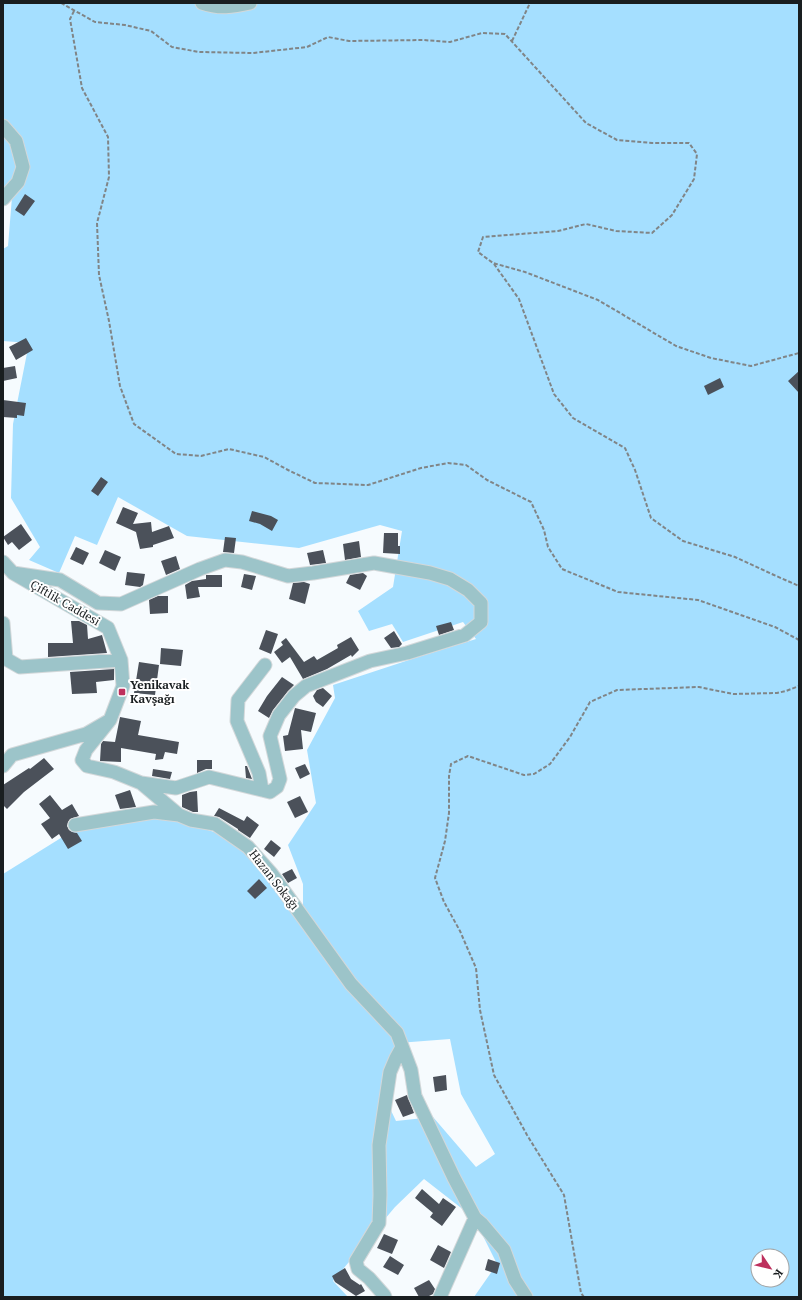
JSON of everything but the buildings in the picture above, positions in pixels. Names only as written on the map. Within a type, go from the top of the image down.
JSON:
[{"type":"street","points":[[202,3],[213,7],[230,7],[250,3]]},
{"type":"street","points":[[3,126],[16,141],[23,167],[18,182],[3,198]]},
{"type":"street","points":[[13,573],[60,580],[98,603],[121,604],[200,569],[225,560],[242,562],[288,576],[374,563],[430,573],[450,579],[468,590],[481,603],[481,622],[465,635],[407,653],[370,661],[306,686],[294,696],[279,714],[270,736],[280,780],[277,787],[270,792],[209,777],[176,788],[141,783]]},
{"type":"street","name":"Çiftlik Caddesi","points":[[3,562],[13,573],[108,628],[121,660],[123,686],[110,720]]},
{"type":"street","points":[[3,623],[6,659],[20,667],[121,660]]},
{"type":"street","points":[[262,790],[259,773],[237,721],[238,700],[265,665]]},
{"type":"street","points":[[3,766],[12,755],[86,734],[110,720]]},
{"type":"street","name":"Hazan Sokağı","points":[[110,720],[86,750],[82,760],[87,766],[114,772],[141,783],[179,815],[191,820],[216,824],[248,847],[271,873],[351,984],[397,1033],[411,1070],[415,1096],[454,1178],[475,1218],[504,1250],[515,1280],[526,1297]]},
{"type":"street","points":[[75,825],[154,812],[179,815]]},
{"type":"street","points":[[385,1297],[369,1278],[358,1269],[356,1261],[379,1224],[379,1145],[390,1072],[402,1047]]},
{"type":"street","points":[[440,1297],[475,1218]]},
{"type":"path","points":[[61,3],[95,22],[125,24],[151,31],[172,47],[199,52],[253,53],[307,47],[328,37],[349,40],[423,40],[450,42],[482,33],[505,34],[586,123],[617,140],[652,144],[690,143],[697,154],[694,179],[672,215],[652,233],[616,231],[586,224],[558,231],[484,237],[478,252],[493,263],[518,299],[554,394],[573,418],[625,448],[635,470],[650,518],[683,541],[735,557],[799,586]]},
{"type":"path","points":[[512,41],[530,3]]},
{"type":"path","points":[[74,10],[70,19],[82,88],[108,137],[109,177],[96,223],[99,275],[109,321],[120,386],[134,424],[176,454],[201,456],[229,450],[264,456],[315,483],[368,485],[428,467],[448,463],[466,465],[487,480],[531,502],[544,530],[548,547],[562,570],[618,592],[698,600],[775,627],[799,640]]},
{"type":"path","points":[[493,263],[525,272],[598,300],[676,346],[710,358],[751,366],[799,353]]},
{"type":"path","points":[[584,1297],[581,1293],[564,1195],[527,1135],[494,1075],[480,1010],[476,968],[460,931],[444,902],[435,878],[445,840],[449,813],[449,776],[451,764],[468,756],[524,775],[534,774],[550,764],[570,737],[590,702],[617,690],[699,687],[734,694],[778,693],[799,686]]},
{"type":"shaded area","points":[[3,3],[198,3],[207,12],[217,3],[799,3],[799,1297],[474,1297],[497,1264],[474,1218],[424,1179],[395,1207],[333,1281],[348,1297],[3,1297],[3,874],[93,818],[164,816],[233,838],[303,908],[303,884],[288,845],[316,803],[307,750],[335,698],[333,685],[476,639],[463,622],[403,642],[392,624],[369,631],[358,611],[393,587],[402,531],[380,525],[299,548],[187,536],[118,497],[97,545],[75,536],[59,573],[29,560],[40,547],[11,498],[13,424],[29,343],[3,341],[3,249],[8,246],[12,197],[3,204]],"holes":[[[450,1039],[461,1094],[495,1154],[476,1167],[433,1117],[396,1121],[384,1096],[398,1043]]]},
{"type":"place","name":"Yenikavak Kavşağı","points":[[122,692]]}]
